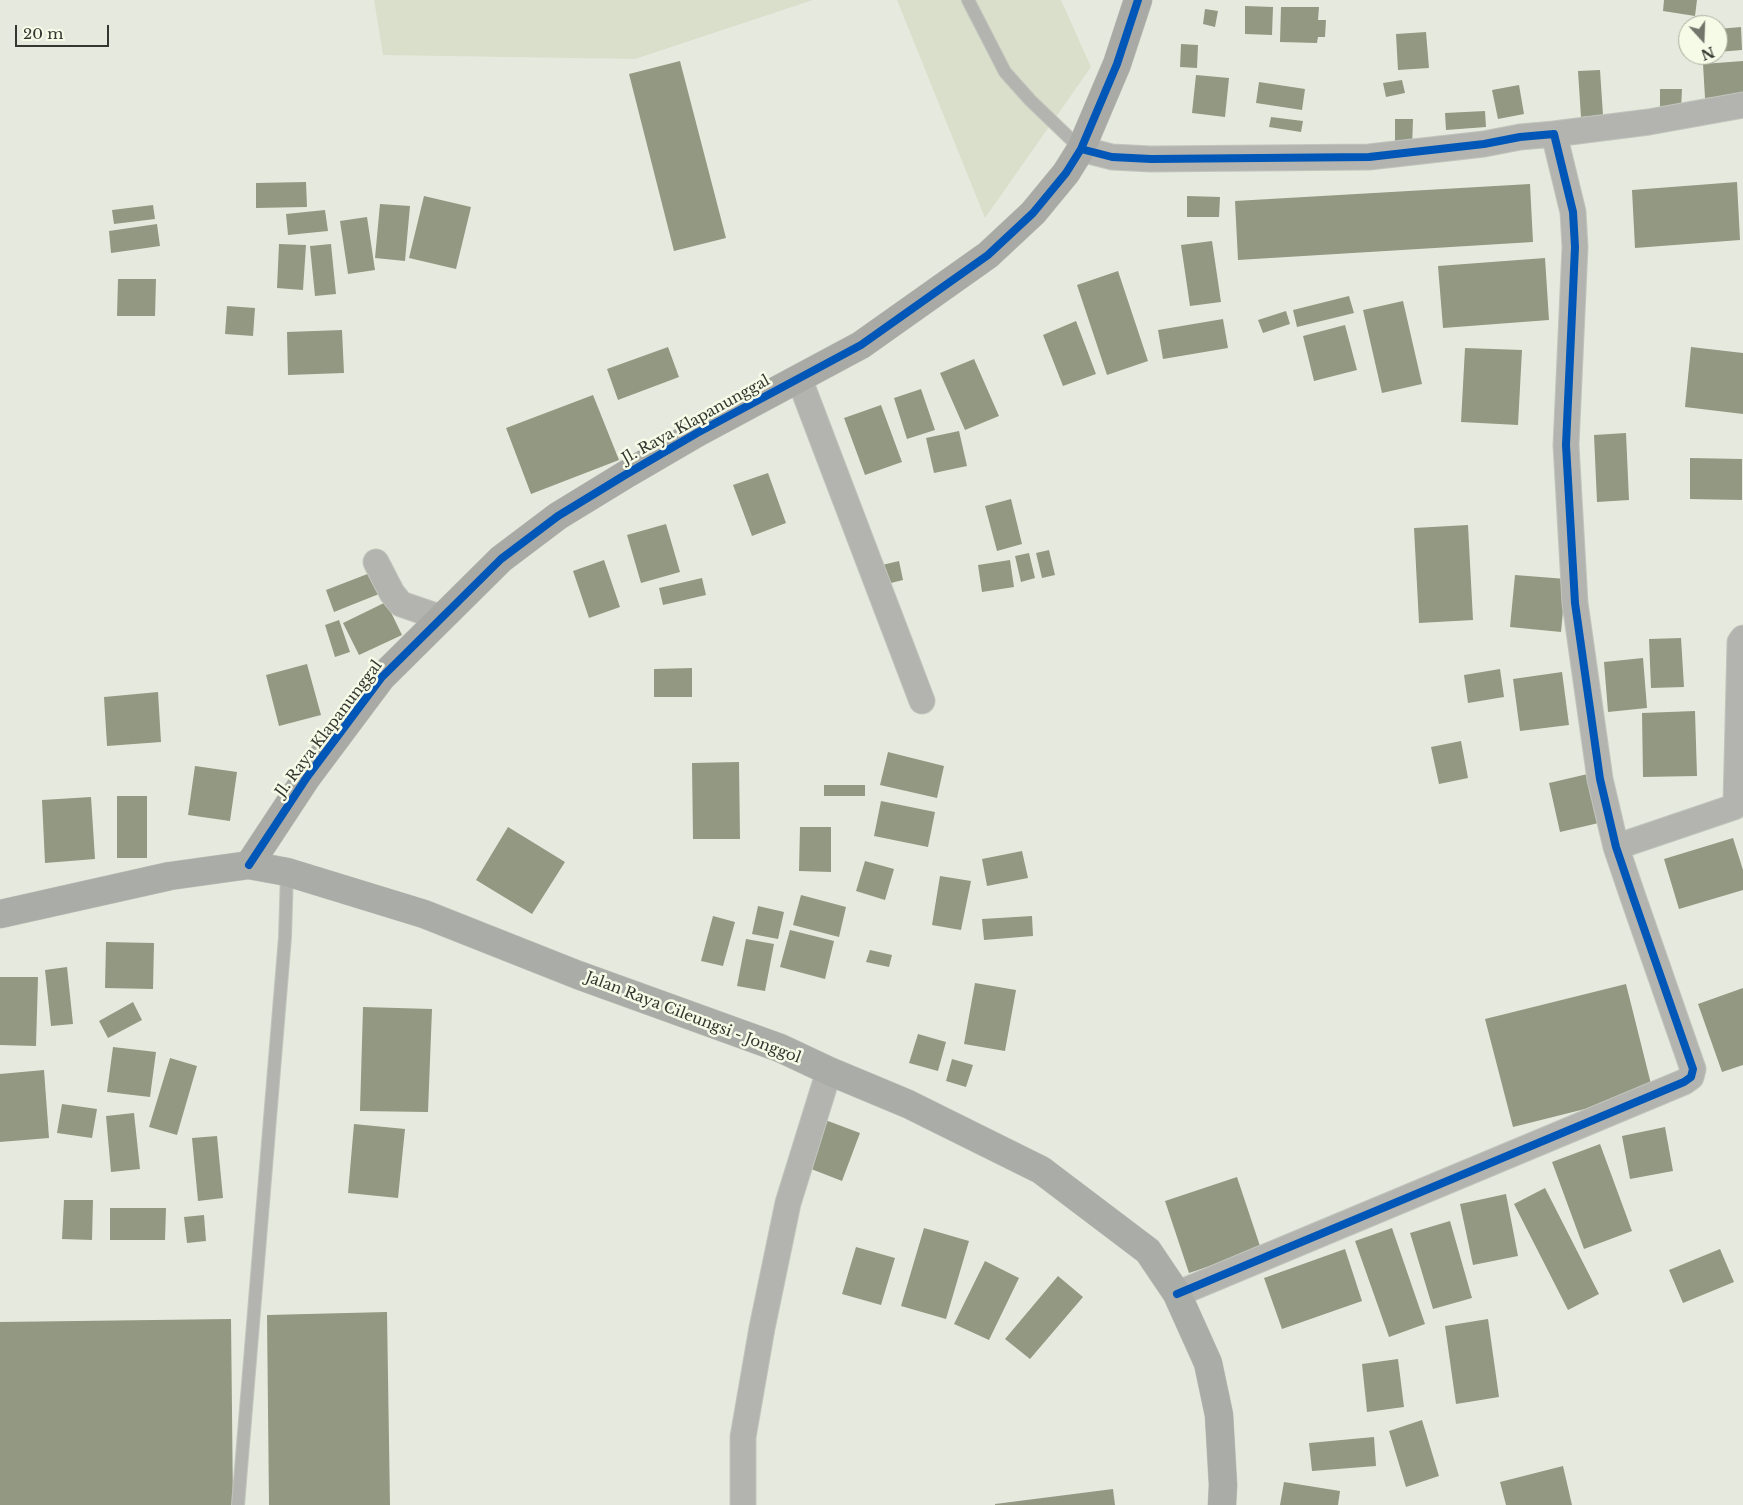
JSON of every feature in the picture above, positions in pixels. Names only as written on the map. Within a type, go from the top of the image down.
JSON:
[{"type":"main road","name":"Jalan Raya Cileungsi - Jonggol","points":[[0,914],[170,876],[248,865],[287,872],[424,914],[578,975],[780,1048],[908,1104],[1042,1170],[1148,1251],[1177,1294],[1208,1363],[1219,1415],[1223,1484],[1222,1505]]},
{"type":"street","name":"Jl. Raya Klapanunggal","points":[[248,865],[307,777],[381,678],[501,559],[558,516],[698,433],[861,345],[988,255],[1033,213],[1066,173],[1081,149],[1117,64],[1138,0]]},
{"type":"street","points":[[1081,149],[1112,157],[1152,159],[1368,157],[1649,122],[1743,105]]},
{"type":"street","points":[[1177,1294],[1688,1081],[1693,1073],[1616,847],[1600,779],[1575,603],[1566,445],[1575,246],[1573,212],[1554,134]]},
{"type":"street","points":[[799,378],[922,701]]},
{"type":"street","points":[[376,562],[392,593],[401,604],[442,618]]},
{"type":"street","points":[[1616,847],[1727,811],[1734,807],[1736,802],[1740,642],[1743,638]]},
{"type":"street","points":[[743,1505],[743,1437],[762,1328],[788,1203],[829,1071]]},
{"type":"lane","points":[[968,0],[1005,72],[1030,100],[1081,149]]},
{"type":"lane","points":[[238,1505],[285,936],[287,872]]},
{"type":"shaded area","points":[[374,0],[813,0],[635,59],[383,55]]},
{"type":"shaded area","points":[[897,0],[1061,0],[1091,67],[985,218]]},
{"type":"building","points":[[1664,0],[1697,0],[1695,15],[1663,11]]},
{"type":"building","points":[[1245,6],[1273,7],[1272,35],[1245,34]]},
{"type":"building","points":[[1281,7],[1319,7],[1318,20],[1326,20],[1325,37],[1318,37],[1317,43],[1280,42]]},
{"type":"building","points":[[1205,9],[1218,11],[1215,27],[1203,24]]},
{"type":"building","points":[[1741,27],[1742,50],[1728,51],[1728,28]]},
{"type":"building","points":[[1426,32],[1429,68],[1398,70],[1396,34]]},
{"type":"building","points":[[1181,44],[1198,45],[1197,68],[1180,67]]},
{"type":"building","points":[[680,61],[726,238],[674,251],[629,74]]},
{"type":"building","points":[[1743,61],[1743,96],[1705,98],[1703,65],[1728,65],[1728,62]]},
{"type":"building","points":[[1600,70],[1603,115],[1581,117],[1578,71]]},
{"type":"building","points":[[1196,75],[1229,78],[1225,117],[1192,113]]},
{"type":"building","points":[[1402,80],[1405,93],[1386,97],[1383,83]]},
{"type":"building","points":[[1259,82],[1305,89],[1302,110],[1256,103]]},
{"type":"building","points":[[1519,85],[1524,114],[1498,119],[1492,90]]},
{"type":"building","points":[[1660,89],[1682,89],[1681,110],[1660,110]]},
{"type":"building","points":[[1485,111],[1486,127],[1446,130],[1445,113]]},
{"type":"building","points":[[1271,117],[1303,121],[1301,132],[1269,127]]},
{"type":"building","points":[[1395,119],[1413,119],[1412,149],[1395,149]]},
{"type":"building","points":[[306,182],[307,207],[256,208],[256,183]]},
{"type":"building","points":[[1737,182],[1740,240],[1635,248],[1632,190]]},
{"type":"building","points":[[1530,184],[1533,242],[1238,260],[1235,201]]},
{"type":"building","points":[[424,196],[471,207],[456,269],[409,258]]},
{"type":"building","points":[[1187,196],[1220,197],[1219,217],[1187,217]]},
{"type":"building","points":[[380,204],[410,206],[405,261],[375,258]]},
{"type":"building","points":[[153,205],[155,219],[114,224],[112,210]]},
{"type":"building","points":[[325,210],[328,231],[288,235],[286,214]]},
{"type":"building","points":[[367,217],[375,270],[348,274],[340,221]]},
{"type":"building","points":[[157,224],[160,246],[111,253],[109,231]]},
{"type":"building","points":[[1212,241],[1221,302],[1190,306],[1181,245]]},
{"type":"building","points":[[279,244],[306,245],[303,290],[277,288]]},
{"type":"building","points":[[331,244],[336,294],[315,296],[310,246]]},
{"type":"building","points":[[1545,258],[1549,320],[1443,328],[1438,266]]},
{"type":"building","points":[[1118,271],[1148,361],[1107,375],[1077,285]]},
{"type":"building","points":[[118,279],[156,279],[155,316],[117,316]]},
{"type":"building","points":[[1349,296],[1354,313],[1297,327],[1293,310]]},
{"type":"building","points":[[1403,301],[1422,384],[1382,393],[1363,310]]},
{"type":"building","points":[[227,306],[255,308],[253,336],[225,334]]},
{"type":"building","points":[[1286,311],[1290,324],[1263,333],[1258,320]]},
{"type":"building","points":[[1223,319],[1228,348],[1163,359],[1158,330]]},
{"type":"building","points":[[1076,321],[1096,374],[1063,386],[1043,335]]},
{"type":"building","points":[[1345,325],[1357,370],[1314,381],[1303,336]]},
{"type":"building","points":[[342,330],[344,373],[288,375],[287,332]]},
{"type":"building","points":[[668,347],[679,377],[618,400],[607,369]]},
{"type":"building","points":[[1691,347],[1743,353],[1743,414],[1685,407]]},
{"type":"building","points":[[1465,348],[1522,350],[1518,425],[1461,422]]},
{"type":"building","points":[[974,359],[999,416],[965,430],[940,373]]},
{"type":"building","points":[[921,389],[935,430],[907,439],[894,398]]},
{"type":"building","points":[[593,395],[619,460],[531,494],[506,428]]},
{"type":"building","points":[[881,405],[902,462],[865,475],[844,418]]},
{"type":"building","points":[[959,431],[967,466],[934,473],[926,438]]},
{"type":"building","points":[[1626,433],[1629,500],[1597,502],[1594,435]]},
{"type":"building","points":[[1690,458],[1742,459],[1742,500],[1690,499]]},
{"type":"building","points":[[768,473],[786,523],[752,536],[733,485]]},
{"type":"building","points":[[1011,499],[1022,544],[997,551],[985,506]]},
{"type":"building","points":[[666,524],[680,572],[641,583],[627,535]]},
{"type":"building","points":[[1468,525],[1473,620],[1419,623],[1414,528]]},
{"type":"building","points":[[1049,550],[1055,575],[1042,578],[1036,553]]},
{"type":"building","points":[[1029,553],[1035,578],[1021,582],[1015,556]]},
{"type":"building","points":[[604,560],[620,607],[589,618],[573,571]]},
{"type":"building","points":[[1010,560],[1014,587],[982,592],[978,565]]},
{"type":"building","points":[[899,561],[903,580],[887,584],[882,565]]},
{"type":"building","points":[[370,573],[379,594],[334,612],[326,590]]},
{"type":"building","points":[[1515,575],[1566,579],[1561,632],[1510,627]]},
{"type":"building","points":[[702,578],[706,595],[663,605],[659,588]]},
{"type":"building","points":[[386,602],[402,635],[359,655],[343,623]]},
{"type":"building","points":[[339,620],[350,652],[335,657],[325,625]]},
{"type":"building","points":[[1681,638],[1684,687],[1651,688],[1649,639]]},
{"type":"building","points":[[1643,658],[1647,708],[1608,712],[1604,662]]},
{"type":"building","points":[[307,664],[321,715],[279,726],[266,675]]},
{"type":"building","points":[[692,668],[692,697],[654,697],[654,669]]},
{"type":"building","points":[[1500,669],[1504,697],[1468,703],[1464,675]]},
{"type":"building","points":[[1562,672],[1569,725],[1520,731],[1513,679]]},
{"type":"building","points":[[158,692],[161,742],[107,746],[104,697]]},
{"type":"building","points":[[1695,711],[1697,776],[1643,777],[1642,713]]},
{"type":"building","points":[[1461,741],[1468,778],[1439,784],[1431,747]]},
{"type":"building","points":[[888,752],[944,766],[937,798],[880,785]]},
{"type":"building","points":[[739,762],[740,839],[693,839],[692,763]]},
{"type":"building","points":[[195,766],[237,772],[230,821],[188,815]]},
{"type":"building","points":[[1592,773],[1603,822],[1560,832],[1549,783]]},
{"type":"building","points":[[824,785],[865,785],[865,796],[824,796]]},
{"type":"building","points":[[117,796],[147,796],[147,858],[117,858]]},
{"type":"building","points":[[91,797],[95,859],[45,863],[42,800]]},
{"type":"building","points":[[881,801],[935,812],[928,847],[874,836]]},
{"type":"building","points":[[508,827],[565,862],[532,914],[476,880]]},
{"type":"building","points":[[800,827],[831,827],[831,872],[799,871]]},
{"type":"building","points":[[1733,838],[1743,870],[1743,890],[1679,909],[1664,859]]},
{"type":"building","points":[[1022,851],[1028,878],[987,886],[982,859]]},
{"type":"building","points":[[865,861],[894,869],[885,900],[856,891]]},
{"type":"building","points":[[940,876],[971,881],[961,930],[932,925]]},
{"type":"building","points":[[801,895],[846,907],[839,937],[793,925]]},
{"type":"building","points":[[758,906],[784,912],[778,939],[752,934]]},
{"type":"building","points":[[713,916],[735,922],[723,966],[701,961]]},
{"type":"building","points":[[1032,916],[1033,936],[984,940],[982,919]]},
{"type":"building","points":[[790,930],[834,941],[825,979],[780,967]]},
{"type":"building","points":[[746,939],[774,944],[765,991],[737,986]]},
{"type":"building","points":[[106,942],[154,943],[153,989],[105,988]]},
{"type":"building","points":[[870,950],[892,955],[889,967],[866,962]]},
{"type":"building","points":[[67,967],[73,1024],[51,1026],[45,970]]},
{"type":"building","points":[[0,977],[38,977],[36,1046],[0,1045]]},
{"type":"building","points":[[975,983],[1016,990],[1005,1051],[964,1044]]},
{"type":"building","points":[[1626,984],[1653,1092],[1513,1127],[1485,1019]]},
{"type":"building","points":[[1743,988],[1743,1065],[1722,1072],[1698,1004]]},
{"type":"building","points":[[133,1002],[142,1020],[108,1038],[99,1021]]},
{"type":"building","points":[[363,1007],[432,1009],[428,1112],[360,1111]]},
{"type":"building","points":[[918,1034],[946,1042],[938,1071],[909,1063]]},
{"type":"building","points":[[113,1047],[156,1052],[150,1097],[107,1092]]},
{"type":"building","points":[[170,1058],[197,1066],[177,1135],[149,1127]]},
{"type":"building","points":[[952,1059],[973,1065],[966,1087],[946,1081]]},
{"type":"building","points":[[44,1070],[49,1138],[0,1142],[0,1074]]},
{"type":"building","points":[[62,1104],[97,1109],[92,1138],[57,1133]]},
{"type":"building","points":[[134,1113],[140,1169],[111,1172],[106,1116]]},
{"type":"building","points":[[820,1118],[860,1133],[842,1181],[801,1165]]},
{"type":"building","points":[[354,1124],[405,1129],[398,1198],[348,1193]]},
{"type":"building","points":[[1665,1127],[1673,1171],[1630,1179],[1622,1136]]},
{"type":"building","points":[[217,1136],[223,1198],[198,1201],[192,1138]]},
{"type":"building","points":[[1600,1144],[1632,1231],[1584,1249],[1552,1162]]},
{"type":"building","points":[[1237,1177],[1261,1249],[1189,1273],[1165,1201]]},
{"type":"building","points":[[1545,1188],[1599,1294],[1568,1310],[1514,1204]]},
{"type":"building","points":[[1506,1194],[1518,1256],[1473,1265],[1460,1204]]},
{"type":"building","points":[[64,1200],[93,1200],[92,1240],[62,1239]]},
{"type":"building","points":[[110,1208],[166,1208],[165,1240],[110,1240]]},
{"type":"building","points":[[204,1215],[206,1241],[187,1243],[184,1217]]},
{"type":"building","points":[[1450,1221],[1472,1298],[1433,1309],[1410,1233]]},
{"type":"building","points":[[924,1228],[969,1241],[946,1319],[901,1306]]},
{"type":"building","points":[[1392,1228],[1425,1324],[1389,1337],[1355,1241]]},
{"type":"building","points":[[856,1247],[895,1258],[881,1305],[842,1294]]},
{"type":"building","points":[[1345,1249],[1362,1301],[1282,1329],[1264,1278]]},
{"type":"building","points":[[1720,1249],[1734,1282],[1683,1303],[1669,1270]]},
{"type":"building","points":[[985,1261],[1019,1278],[989,1340],[954,1324]]},
{"type":"building","points":[[1058,1276],[1083,1297],[1030,1359],[1005,1339]]},
{"type":"building","points":[[387,1312],[390,1505],[269,1505],[267,1315]]},
{"type":"building","points":[[231,1319],[233,1505],[0,1505],[0,1322]]},
{"type":"building","points":[[1488,1319],[1499,1397],[1456,1404],[1445,1326]]},
{"type":"building","points":[[1398,1359],[1404,1407],[1367,1412],[1362,1364]]},
{"type":"building","points":[[1422,1420],[1439,1476],[1406,1487],[1389,1431]]},
{"type":"building","points":[[1374,1437],[1376,1466],[1312,1471],[1309,1443]]},
{"type":"building","points":[[1563,1466],[1572,1505],[1506,1505],[1500,1482]]},
{"type":"building","points":[[1284,1482],[1340,1491],[1338,1505],[1280,1505]]},
{"type":"building","points":[[1113,1489],[1115,1505],[995,1505],[995,1504]]},
{"type":"cycle path","points":[[249,865],[307,777],[381,678],[501,559],[558,516],[625,475],[697,433],[861,345],[988,255],[1033,213],[1066,173],[1081,149],[1117,64],[1138,0]]},
{"type":"cycle path","points":[[1081,149],[1112,157],[1151,159],[1369,157],[1554,134],[1573,212],[1575,247],[1566,445],[1575,603],[1600,779],[1616,847],[1693,1069],[1691,1077],[1684,1082],[1177,1294]]}]
